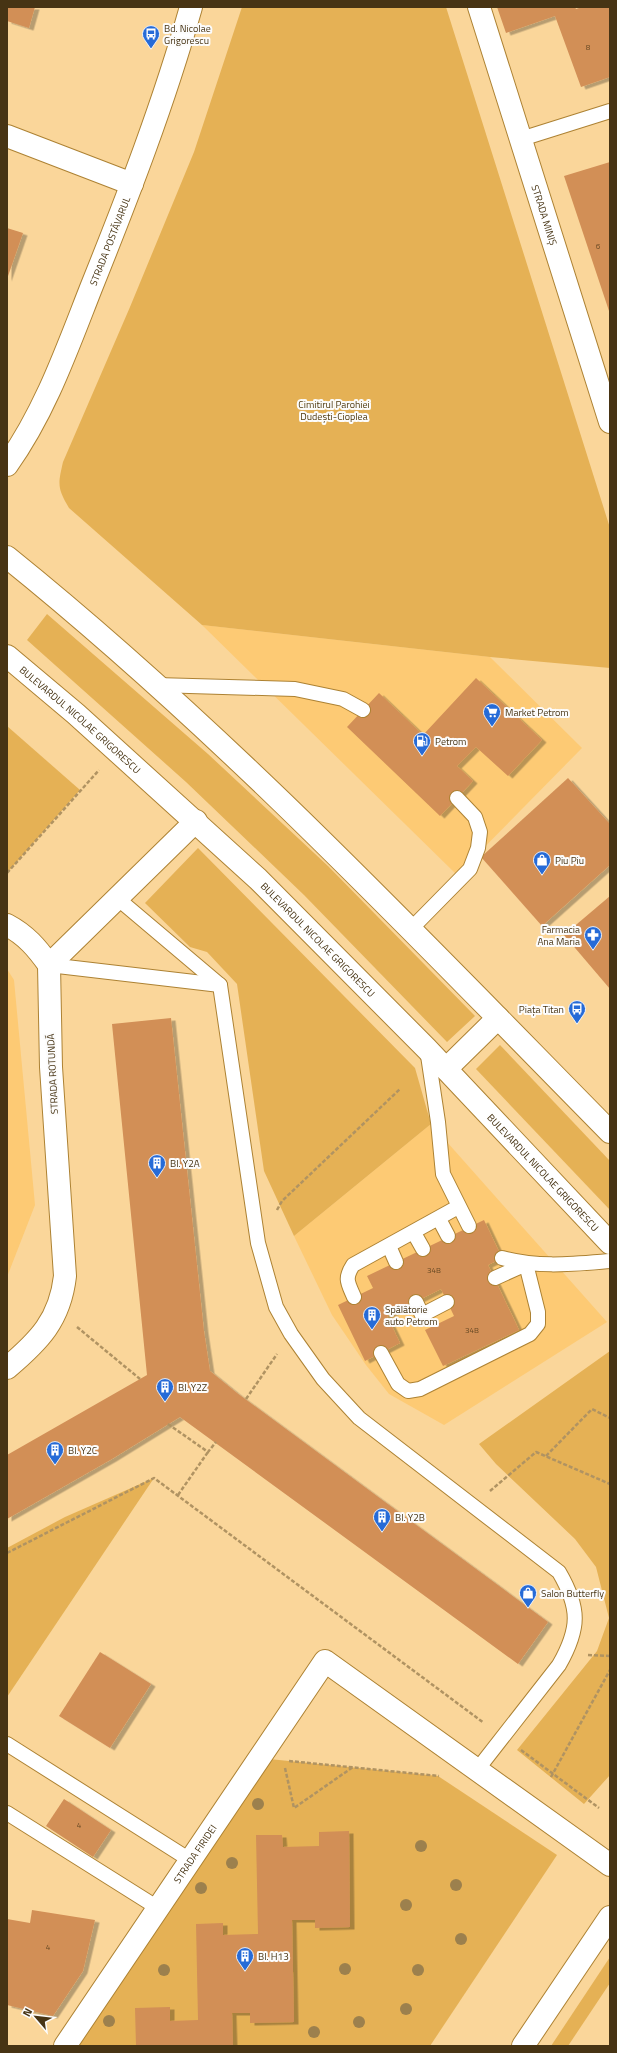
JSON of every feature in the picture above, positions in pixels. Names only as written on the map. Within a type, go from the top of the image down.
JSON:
[{"type":"street","name":"STRADA POSTĂVARUL","points":[[7,465],[34,423],[58,369],[132,184],[175,64],[191,7]]},
{"type":"street","name":"STRADA MINIȘ","points":[[479,7],[610,422]]},
{"type":"street","points":[[7,136],[132,184]]},
{"type":"street","points":[[7,557],[156,685],[284,803],[610,1132]]},
{"type":"street","name":"BULEVARDUL NICOLAE GRIGORESCU","points":[[7,656],[117,750],[258,879],[427,1049],[610,1243]]},
{"type":"street","points":[[7,926],[19,932],[34,944],[49,965],[196,821]]},
{"type":"street","name":"STRADA ROTUNDĂ","points":[[7,1368],[36,1341],[57,1311],[63,1296],[65,1276],[51,1067],[49,965]]},
{"type":"street","points":[[446,1069],[498,1018]]},
{"type":"street","name":"STRADA FIRIDEI","points":[[65,2046],[325,1661],[477,1770]]},
{"type":"street","points":[[477,1770],[610,1865]]},
{"type":"street","points":[[523,2046],[610,1917]]},
{"type":"lane","points":[[521,140],[610,111]]},
{"type":"lane","points":[[156,685],[295,689],[343,699],[363,710]]},
{"type":"lane","points":[[410,930],[470,870],[478,848],[480,832],[475,816],[457,798]]},
{"type":"lane","points":[[117,898],[220,985],[258,1244],[276,1306],[291,1334],[323,1379],[359,1418],[560,1572],[571,1593],[575,1612],[574,1632],[566,1653],[559,1665],[477,1770]]},
{"type":"lane","points":[[49,965],[220,985]]},
{"type":"lane","points":[[427,1049],[438,1122],[443,1174],[458,1207],[469,1226]]},
{"type":"lane","points":[[354,1297],[348,1282],[347,1274],[353,1265],[414,1233],[458,1207]]},
{"type":"lane","points":[[439,1219],[448,1236]]},
{"type":"lane","points":[[414,1233],[423,1249]]},
{"type":"lane","points":[[389,1246],[396,1262]]},
{"type":"lane","points":[[502,1258],[526,1264],[557,1266],[610,1261]]},
{"type":"lane","points":[[494,1278],[526,1264]]},
{"type":"lane","points":[[381,1353],[398,1384],[408,1391],[420,1389],[530,1334],[538,1324],[538,1312],[526,1264]]},
{"type":"lane","points":[[416,1302],[422,1315],[448,1302]]},
{"type":"lane","points":[[7,1744],[190,1860]]},
{"type":"lane","points":[[7,1813],[158,1908]]},
{"type":"path","points":[[7,872],[117,750]]},
{"type":"path","points":[[258,1244],[282,1201],[400,1089]]},
{"type":"path","points":[[57,1311],[140,1379]]},
{"type":"path","points":[[246,1400],[291,1334]]},
{"type":"path","points":[[546,1456],[592,1409],[610,1418]]},
{"type":"path","points":[[168,1424],[208,1452]]},
{"type":"path","points":[[178,1495],[216,1442]]},
{"type":"path","points":[[472,1505],[536,1452],[610,1484]]},
{"type":"path","points":[[7,1553],[154,1478],[599,1808]]},
{"type":"path","points":[[551,1777],[610,1670]]},
{"type":"path","points":[[353,1767],[294,1808],[283,1761],[353,1767],[445,1777]]},
{"type":"shaded area","points":[[202,625],[490,657],[582,748],[457,875]]},
{"type":"shaded area","points":[[7,969],[14,980],[35,1205],[7,1277]]},
{"type":"shaded area","points":[[431,1124],[607,1322],[444,1425],[389,1394],[366,1365],[332,1315],[294,1236]]},
{"type":"green space","name":"Cimitirul Parohiei Dudești-Cioplea","points":[[242,7],[446,7],[610,528],[610,668],[490,657],[202,625],[69,508],[65,501],[60,486],[60,476],[63,462],[130,307],[194,152]]},
{"type":"green space","points":[[47,614],[208,754],[328,866],[475,1016],[447,1042],[304,895],[186,782],[27,640]]},
{"type":"green space","points":[[7,726],[80,790],[7,873]]},
{"type":"green space","points":[[198,848],[415,1068],[431,1124],[294,1236],[264,1171],[237,984],[207,952],[190,947],[145,903]]},
{"type":"green space","points":[[500,1045],[610,1161],[610,1210],[476,1069]]},
{"type":"green space","points":[[610,1351],[610,1775],[584,1804],[517,1750],[597,1651],[609,1618],[596,1567],[575,1539],[496,1464],[479,1444]]},
{"type":"green space","points":[[154,1478],[7,1697],[7,1548],[65,1517]]},
{"type":"green space","points":[[259,1758],[438,1776],[557,1855],[430,2046],[65,2046]]},
{"type":"green space","points":[[610,1957],[610,1983],[568,2046],[551,2046]]},
{"type":"building","points":[[7,7],[35,7],[29,28],[7,21]]},
{"type":"building","points":[[497,7],[575,7],[576,9],[582,7],[610,7],[610,77],[581,87],[555,16],[506,33]]},
{"type":"building","points":[[610,162],[610,314],[564,176]]},
{"type":"building","points":[[7,228],[23,233],[7,279]]},
{"type":"building","name":"Petrom","points":[[476,678],[542,740],[508,776],[476,747],[457,766],[473,781],[440,816],[347,727],[379,693],[423,735]]},
{"type":"building","points":[[568,778],[610,824],[610,865],[542,926],[481,857]]},
{"type":"building","points":[[610,896],[610,989],[564,935]]},
{"type":"building","points":[[171,1018],[204,1331],[210,1371],[237,1393],[548,1622],[518,1664],[180,1417],[112,1459],[7,1519],[7,1455],[147,1375],[112,1024]]},
{"type":"building","points":[[484,1220],[502,1258],[488,1265],[519,1330],[443,1366],[425,1330],[454,1316],[441,1289],[387,1316],[400,1343],[365,1361],[338,1305],[373,1288],[367,1276]]},
{"type":"building","points":[[100,1652],[151,1684],[110,1748],[59,1716]]},
{"type":"building","points":[[64,1799],[111,1830],[93,1857],[46,1826]]},
{"type":"building","name":"Bl. H13","points":[[349,1831],[350,1927],[315,1928],[315,1920],[292,1920],[294,2022],[250,2023],[250,2013],[232,2013],[233,2046],[136,2046],[135,2008],[170,2007],[170,2021],[198,2020],[196,1924],[223,1923],[223,1935],[258,1934],[256,1835],[282,1835],[283,1847],[319,1846],[319,1832]]},
{"type":"building","points":[[32,1910],[95,1920],[83,1971],[53,2016],[7,2005],[7,1919],[30,1923]]},
{"type":"place","name":"Bd. Nicolae Grigorescu","points":[[151,49]]},
{"type":"place","name":"Market Petrom","points":[[492,727]]},
{"type":"place","name":"Petrom","points":[[422,756]]},
{"type":"place","name":"Piu Piu","points":[[542,875]]},
{"type":"place","name":"Farmacia Ana Maria","points":[[593,950]]},
{"type":"place","name":"Piața Titan","points":[[577,1024]]},
{"type":"place","name":"Bl. Y2A","points":[[157,1178]]},
{"type":"place","name":"Spălătorie auto Petrom","points":[[372,1330]]},
{"type":"place","name":"Bl. Y2Z","points":[[165,1402]]},
{"type":"place","name":"Bl. Y2C","points":[[55,1465]]},
{"type":"place","name":"Bl. Y2B","points":[[382,1532]]},
{"type":"place","name":"Salon Butterfly","points":[[528,1608]]},
{"type":"place","name":"Bl. H13","points":[[245,1971]]}]
